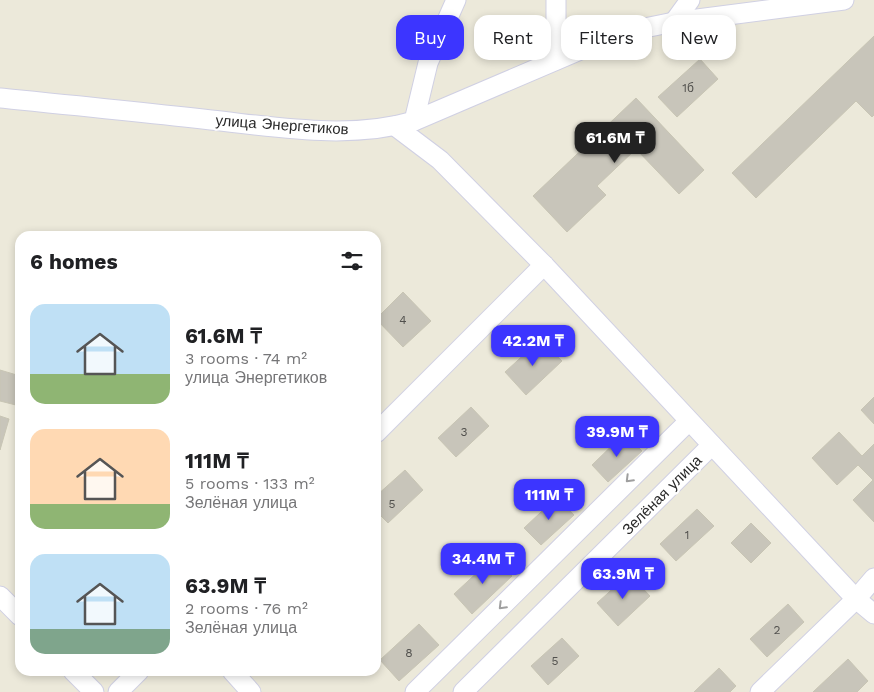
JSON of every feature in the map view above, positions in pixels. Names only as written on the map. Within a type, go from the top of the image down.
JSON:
[{"type":"street","points":[[414,121],[428,63],[456,0]]},
{"type":"street","points":[[556,0],[556,60]]},
{"type":"street","points":[[679,15],[690,0]]},
{"type":"street","name":"улица Энергетиков","points":[[728,15],[844,0]]},
{"type":"street","name":"улица Энергетиков","points":[[1,102],[300,129],[352,130],[395,126],[414,121],[620,33],[662,24]]},
{"type":"street","points":[[395,126],[440,160],[544,265],[856,599],[874,614]]},
{"type":"street","points":[[381,428],[544,265]]},
{"type":"street","points":[[415,692],[689,420]]},
{"type":"street","name":"Зелёная улица","points":[[463,692],[712,445]]},
{"type":"street","points":[[760,692],[856,599],[874,578]]},
{"type":"street","points":[[0,596],[15,611]]},
{"type":"street","points":[[78,676],[94,692]]},
{"type":"street","points":[[118,692],[134,676]]},
{"type":"street","points":[[237,676],[251,692]]},
{"type":"building","points":[[874,36],[874,115],[872,117],[856,101],[756,198],[732,173]]},
{"type":"building","points":[[699,60],[718,79],[677,117],[658,97]]},
{"type":"building","points":[[636,98],[704,170],[679,194],[636,149],[597,186],[606,195],[567,232],[533,196]]},
{"type":"building","points":[[403,292],[431,321],[403,347],[381,324],[381,314]]},
{"type":"building","points":[[541,339],[562,361],[526,395],[505,372]]},
{"type":"building","points":[[0,370],[15,374],[15,405],[0,401]]},
{"type":"building","points":[[874,397],[874,424],[861,410]]},
{"type":"building","points":[[471,407],[489,426],[456,457],[438,438]]},
{"type":"building","points":[[0,416],[9,419],[0,450]]},
{"type":"building","points":[[839,432],[862,456],[874,444],[874,522],[853,500],[873,480],[858,465],[837,485],[812,458]]},
{"type":"building","points":[[625,433],[642,451],[608,482],[592,465]]},
{"type":"building","points":[[405,470],[423,490],[388,523],[381,516],[381,492]]},
{"type":"building","points":[[557,497],[574,515],[541,545],[524,528]]},
{"type":"building","points":[[697,509],[714,526],[676,561],[660,544]]},
{"type":"building","points":[[751,523],[771,543],[751,563],[731,543]]},
{"type":"building","points":[[494,557],[512,576],[472,614],[454,594]]},
{"type":"building","points":[[629,574],[650,596],[618,626],[597,603]]},
{"type":"building","points":[[788,604],[804,622],[767,657],[750,639]]},
{"type":"building","points":[[419,624],[439,645],[399,681],[381,659]]},
{"type":"building","points":[[562,638],[579,656],[548,685],[531,666]]},
{"type":"building","points":[[848,659],[868,681],[857,692],[813,692]]},
{"type":"building","points":[[719,668],[736,686],[730,692],[694,692]]}]
